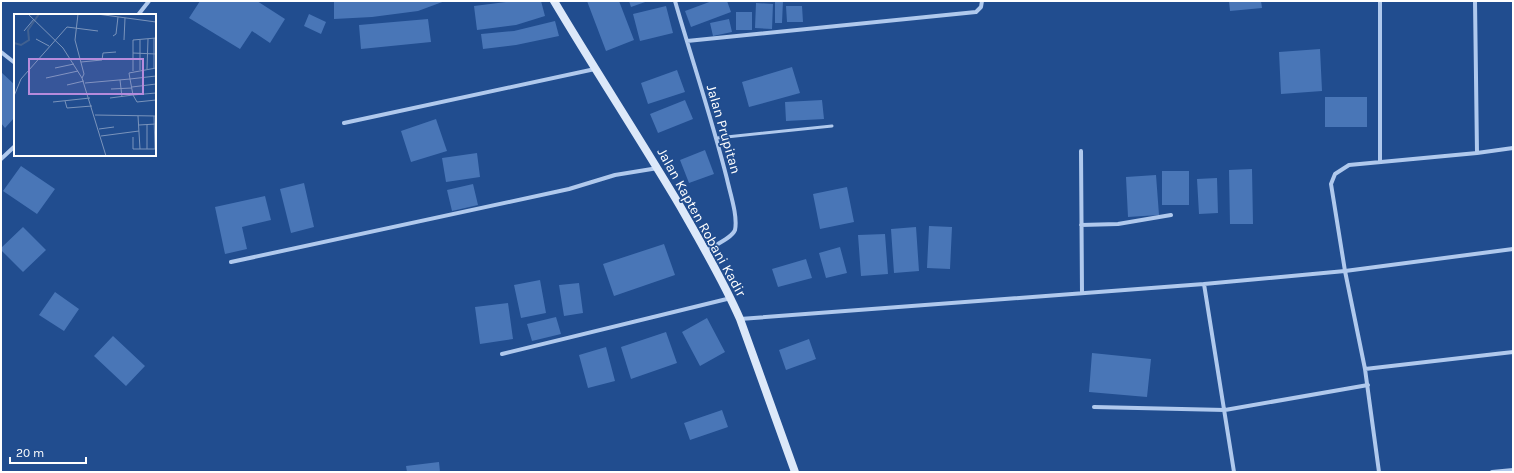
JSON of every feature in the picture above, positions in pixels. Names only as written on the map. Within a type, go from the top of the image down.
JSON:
[{"type":"main road","name":"Jalan Kapten Robani Kadir","points":[[554,1],[658,168],[706,251],[731,298],[795,472]]},
{"type":"street","points":[[139,14],[148,1]]},
{"type":"street","name":"Jalan Prupitan","points":[[675,1],[717,138],[733,203],[735,224],[732,235],[706,251]]},
{"type":"street","points":[[687,41],[976,12],[981,7],[982,1]]},
{"type":"street","points":[[1380,1],[1380,161]]},
{"type":"street","points":[[1475,1],[1477,153]]},
{"type":"street","points":[[1,52],[14,62]]},
{"type":"street","points":[[344,122],[595,69]]},
{"type":"street","points":[[1,159],[14,147]]},
{"type":"street","points":[[1379,472],[1368,385],[1345,271],[1331,184],[1335,174],[1349,165],[1477,153],[1513,148]]},
{"type":"street","points":[[1081,151],[1082,293]]},
{"type":"street","points":[[230,262],[569,188],[615,175],[658,168]]},
{"type":"street","points":[[1081,225],[1118,224],[1171,215]]},
{"type":"street","points":[[740,319],[1204,284],[1345,271],[1513,249]]},
{"type":"street","points":[[1204,284],[1226,410],[1234,472]]},
{"type":"street","points":[[502,354],[731,298]]},
{"type":"street","points":[[1365,369],[1513,352]]},
{"type":"street","points":[[1094,407],[1226,410],[1368,385]]},
{"type":"street","points":[[1492,472],[1513,470]]},
{"type":"lane","points":[[717,138],[832,126]]},
{"type":"building","points":[[200,1],[257,1],[285,19],[270,43],[252,31],[240,49],[189,18]]},
{"type":"building","points":[[334,1],[445,1],[418,11],[372,17],[334,19]]},
{"type":"building","points":[[515,1],[541,1],[545,16],[516,25],[477,30],[474,6]]},
{"type":"building","points":[[587,1],[619,1],[634,40],[606,51]]},
{"type":"building","points":[[629,1],[648,1],[631,7]]},
{"type":"building","points":[[712,1],[727,1],[731,12],[691,27],[685,11]]},
{"type":"building","points":[[775,1],[783,1],[782,23],[775,23]]},
{"type":"building","points":[[1229,1],[1261,1],[1262,8],[1230,11]]},
{"type":"building","points":[[756,3],[773,4],[772,29],[755,28]]},
{"type":"building","points":[[666,6],[673,33],[640,41],[633,14]]},
{"type":"building","points":[[786,6],[802,6],[803,22],[787,22]]},
{"type":"building","points":[[736,12],[752,12],[752,30],[736,30]]},
{"type":"building","points":[[309,14],[326,22],[321,34],[304,26]]},
{"type":"building","points":[[428,19],[431,42],[361,49],[359,25]]},
{"type":"building","points":[[729,19],[732,32],[713,36],[710,23]]},
{"type":"building","points":[[555,21],[559,36],[516,45],[483,49],[481,34],[514,31]]},
{"type":"building","points":[[1320,49],[1322,91],[1281,94],[1279,52]]},
{"type":"building","points":[[792,67],[800,93],[749,107],[742,82]]},
{"type":"building","points":[[677,70],[685,92],[648,104],[641,83]]},
{"type":"building","points":[[1,72],[14,84],[14,118],[5,128],[1,123]]},
{"type":"building","points":[[1325,97],[1367,97],[1367,127],[1325,127]]},
{"type":"building","points":[[685,100],[693,119],[658,133],[650,114]]},
{"type":"building","points":[[822,100],[824,119],[786,121],[785,102]]},
{"type":"building","points":[[436,119],[447,151],[411,162],[401,131]]},
{"type":"building","points":[[705,150],[714,174],[689,183],[680,160]]},
{"type":"building","points":[[477,153],[480,177],[446,182],[442,158]]},
{"type":"building","points":[[21,166],[55,189],[37,214],[3,191]]},
{"type":"building","points":[[1252,169],[1253,224],[1230,224],[1229,170]]},
{"type":"building","points":[[1162,171],[1189,171],[1189,205],[1162,205]]},
{"type":"building","points":[[1156,175],[1159,215],[1128,217],[1126,177]]},
{"type":"building","points":[[1217,178],[1218,213],[1199,214],[1197,179]]},
{"type":"building","points":[[304,183],[314,227],[291,233],[280,189]]},
{"type":"building","points":[[473,184],[478,205],[452,211],[447,190]]},
{"type":"building","points":[[847,187],[854,222],[820,229],[813,194]]},
{"type":"building","points":[[265,196],[271,220],[242,227],[247,249],[225,254],[215,207]]},
{"type":"building","points":[[929,226],[952,227],[950,269],[927,268]]},
{"type":"building","points":[[23,227],[46,250],[23,272],[1,250],[1,248]]},
{"type":"building","points":[[916,227],[919,271],[894,273],[891,229]]},
{"type":"building","points":[[885,234],[888,274],[861,276],[858,235]]},
{"type":"building","points":[[664,244],[675,275],[614,296],[603,264]]},
{"type":"building","points":[[840,247],[847,273],[826,278],[819,253]]},
{"type":"building","points":[[806,259],[812,278],[778,287],[772,269]]},
{"type":"building","points":[[540,280],[546,313],[521,318],[514,285]]},
{"type":"building","points":[[579,283],[583,313],[564,316],[559,285]]},
{"type":"building","points":[[55,292],[79,309],[64,331],[39,315]]},
{"type":"building","points":[[508,303],[513,339],[480,344],[475,307]]},
{"type":"building","points":[[556,317],[561,334],[532,341],[527,324]]},
{"type":"building","points":[[707,318],[725,352],[700,366],[682,332]]},
{"type":"building","points":[[666,332],[677,363],[631,379],[621,347]]},
{"type":"building","points":[[113,336],[145,366],[126,386],[94,356]]},
{"type":"building","points":[[809,339],[816,359],[786,370],[779,350]]},
{"type":"building","points":[[606,347],[615,381],[588,388],[579,355]]},
{"type":"building","points":[[1092,353],[1151,359],[1147,397],[1089,392]]},
{"type":"building","points":[[722,410],[728,427],[690,440],[684,423]]},
{"type":"building","points":[[439,462],[440,472],[407,472],[406,466]]}]
